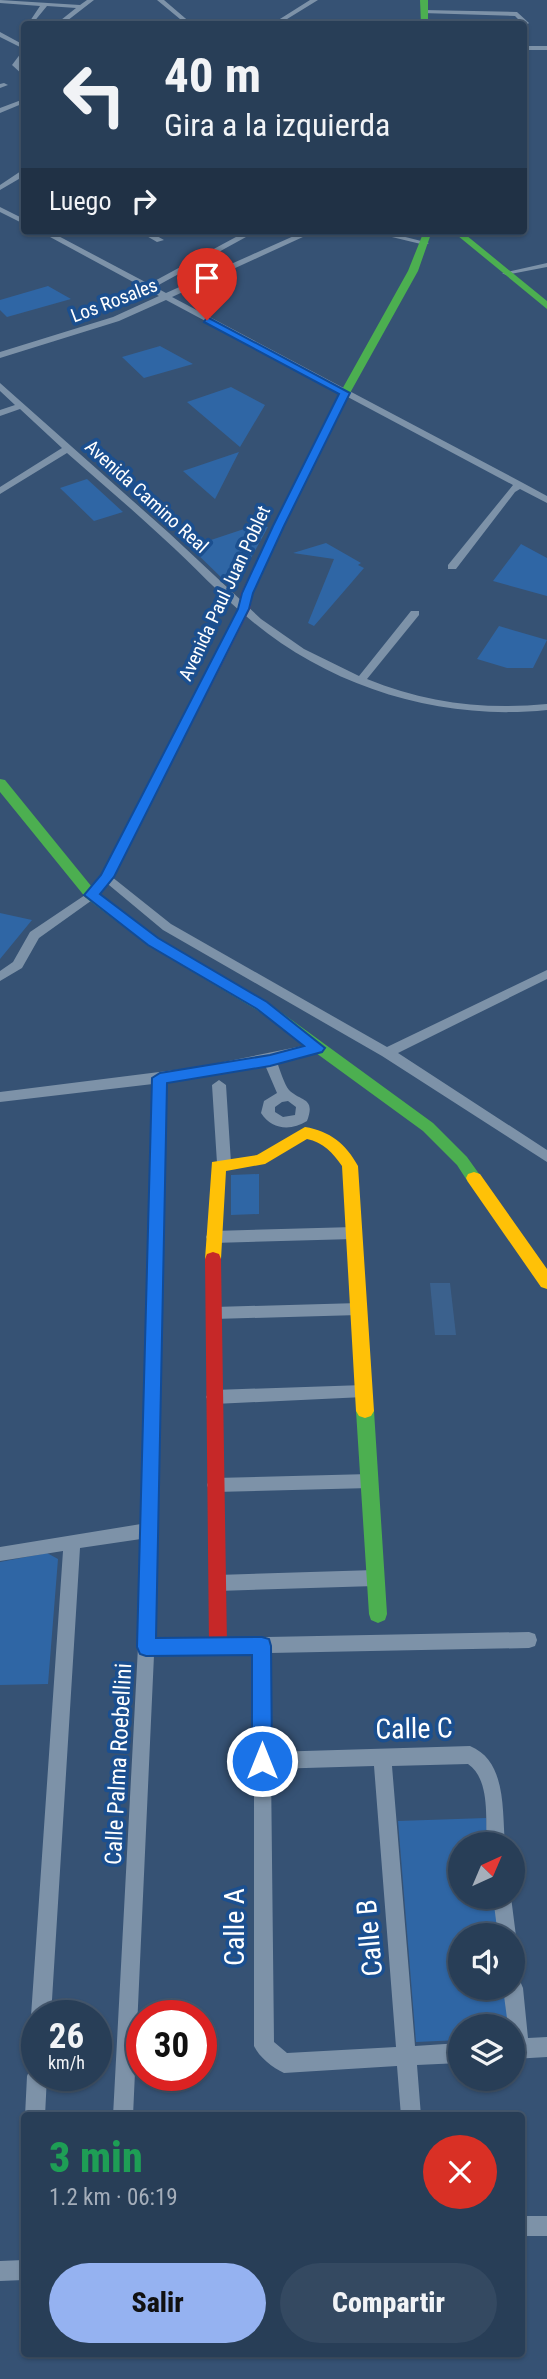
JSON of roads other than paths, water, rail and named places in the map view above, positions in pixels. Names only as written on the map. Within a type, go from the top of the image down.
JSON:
[{"type":"street","points":[[63,21],[91,0]]},
{"type":"street","points":[[160,0],[185,21]]},
{"type":"street","points":[[280,21],[315,0]]},
{"type":"street","points":[[0,1],[82,7]]},
{"type":"street","points":[[33,21],[45,4]]},
{"type":"street","points":[[424,12],[517,14],[524,21]]},
{"type":"street","points":[[0,34],[21,47]]},
{"type":"street","points":[[527,48],[547,48]]},
{"type":"street","points":[[21,54],[15,65],[21,71]]},
{"type":"street","points":[[0,111],[21,102]]},
{"type":"street","points":[[3,186],[21,175]]},
{"type":"street","points":[[3,186],[20,187]]},
{"type":"street","points":[[0,209],[21,220]]},
{"type":"street","points":[[50,235],[547,500]]},
{"type":"street","points":[[150,235],[160,240]]},
{"type":"street","points":[[148,288],[246,235]]},
{"type":"street","name":"Los Rosales","points":[[0,355],[92,328],[166,298],[303,235]]},
{"type":"street","points":[[408,235],[427,237]]},
{"type":"street","points":[[461,235],[547,306]]},
{"type":"street","name":"Avenida Paul Juan Poblet","points":[[91,895],[107,877],[244,609],[247,593],[278,526],[345,393],[413,271],[427,237]]},
{"type":"street","points":[[229,244],[239,248]]},
{"type":"street","points":[[249,251],[259,255]]},
{"type":"street","points":[[506,273],[547,265]]},
{"type":"street","name":"Avenida Camino Real","points":[[0,386],[244,609],[304,653],[362,679],[433,703],[475,711],[506,713],[547,707]]},
{"type":"street","points":[[0,413],[22,406]]},
{"type":"street","points":[[0,491],[68,448]]},
{"type":"street","points":[[452,567],[512,490],[520,485]]},
{"type":"street","points":[[362,679],[415,613]]},
{"type":"street","points":[[0,783],[91,895],[153,942],[281,1020],[428,1127],[462,1161],[547,1282]]},
{"type":"street","points":[[107,877],[167,927],[387,1054],[547,1157]]},
{"type":"street","points":[[0,976],[18,965],[34,935],[91,895]]},
{"type":"street","points":[[387,1054],[547,974]]},
{"type":"street","points":[[281,1020],[297,1003]]},
{"type":"street","points":[[0,1097],[160,1078],[270,1061],[317,1048]]},
{"type":"street","points":[[270,1061],[285,1096]]},
{"type":"street","name":"Calle Palma Roebellini","points":[[123,2112],[146,1647],[160,1078]]},
{"type":"street","points":[[219,1085],[224,1163]]},
{"type":"street","points":[[218,1646],[213,1237],[218,1166],[224,1163],[260,1160],[282,1150],[297,1128],[304,1113],[303,1105],[296,1098],[285,1096],[271,1102],[268,1113],[274,1120],[297,1128],[313,1133],[332,1143],[344,1154],[350,1166],[378,1614]]},
{"type":"street","points":[[213,1237],[354,1233]]},
{"type":"street","points":[[214,1313],[359,1310]]},
{"type":"street","points":[[214,1397],[364,1391]]},
{"type":"street","points":[[215,1485],[369,1481]]},
{"type":"street","points":[[0,1553],[149,1530]]},
{"type":"street","points":[[42,2000],[72,1542]]},
{"type":"street","points":[[217,1583],[375,1578]]},
{"type":"street","points":[[146,1647],[529,1640]]},
{"type":"street","name":"Calle A","points":[[262,1646],[264,2046],[284,2063],[448,2054]]},
{"type":"street","name":"Calle C","points":[[262,1761],[460,1754],[477,1758],[489,1780],[495,1832]]},
{"type":"street","name":"Calle B","points":[[382,1757],[411,2112]]},
{"type":"street","points":[[525,2048],[547,2047]]},
{"type":"street","points":[[35,2112],[36,2091]]},
{"type":"street","points":[[525,2226],[547,2225]]},
{"type":"street","points":[[0,2271],[21,2270]]}]
